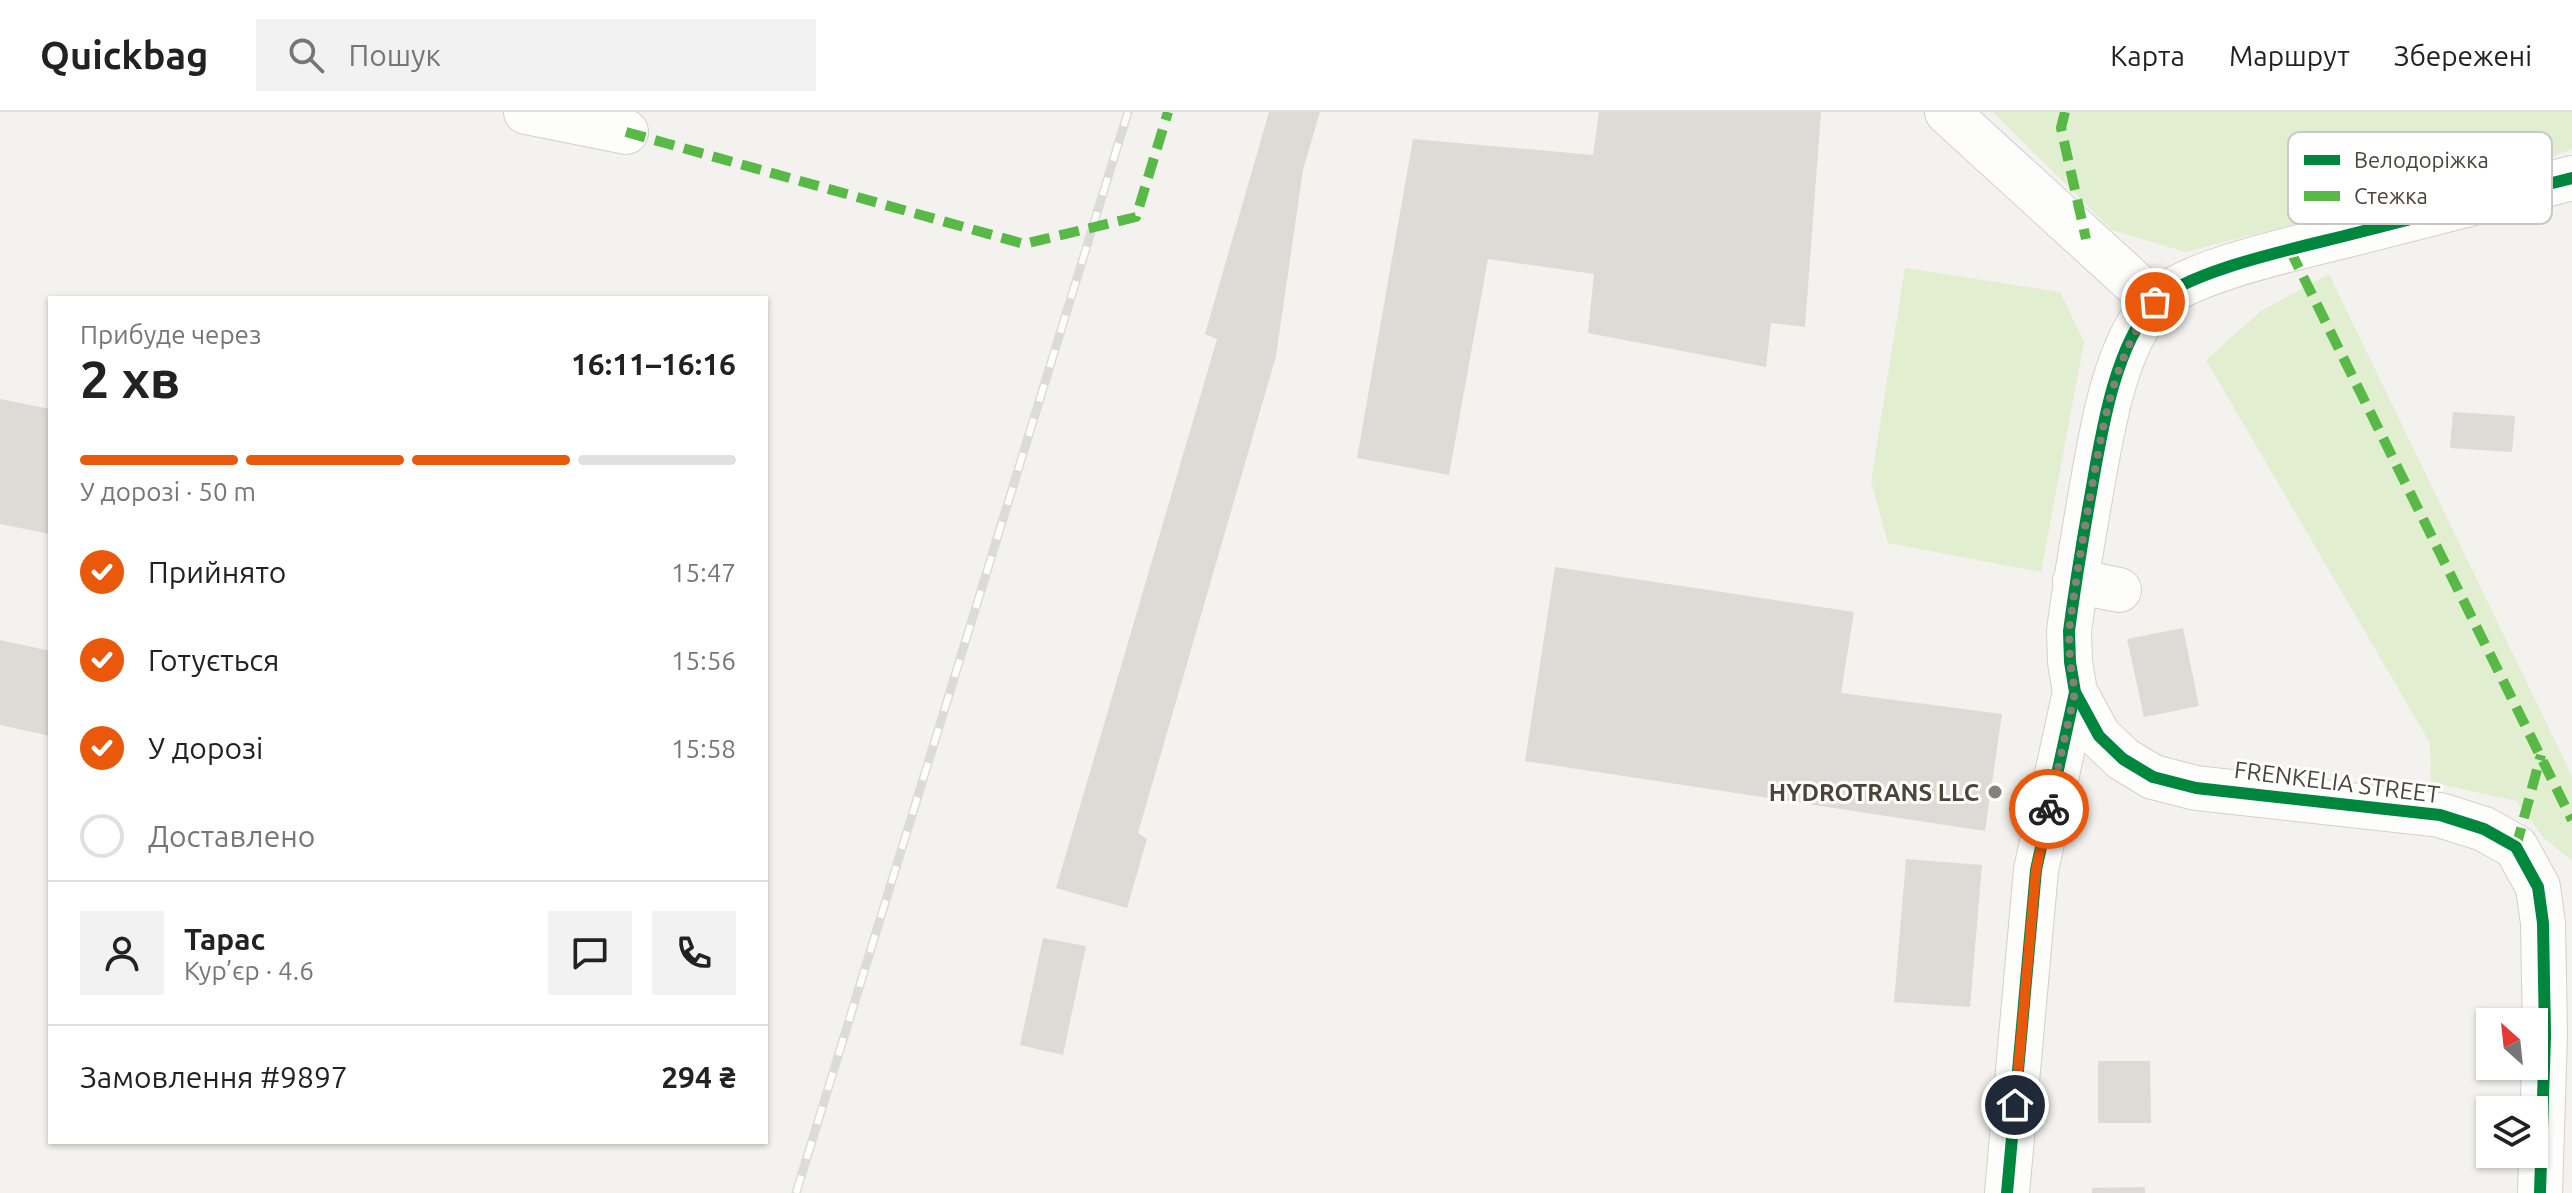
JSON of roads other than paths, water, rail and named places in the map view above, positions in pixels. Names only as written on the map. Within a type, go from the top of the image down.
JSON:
[{"type":"street","points":[[526,112],[626,132]]},
{"type":"street","points":[[1947,112],[2155,302]]},
{"type":"street","points":[[2552,183],[2572,178]]},
{"type":"street","points":[[2007,1193],[2036,870],[2075,692],[2069,631],[2075,581],[2101,437],[2130,342],[2140,321],[2155,302],[2201,277],[2392,224]]},
{"type":"street","points":[[2075,581],[2119,590]]},
{"type":"street","name":"FRENKELIA STREET","points":[[2075,692],[2099,736],[2123,759],[2153,777],[2196,788],[2440,815],[2484,829],[2516,847],[2572,892]]},
{"type":"street","points":[[2516,847],[2538,887],[2543,923],[2545,1035],[2540,1193]]},
{"type":"railway","points":[[796,1193],[1128,112]]},
{"type":"place","name":"HYDROTRANS LLC","points":[[1995,792]]}]
